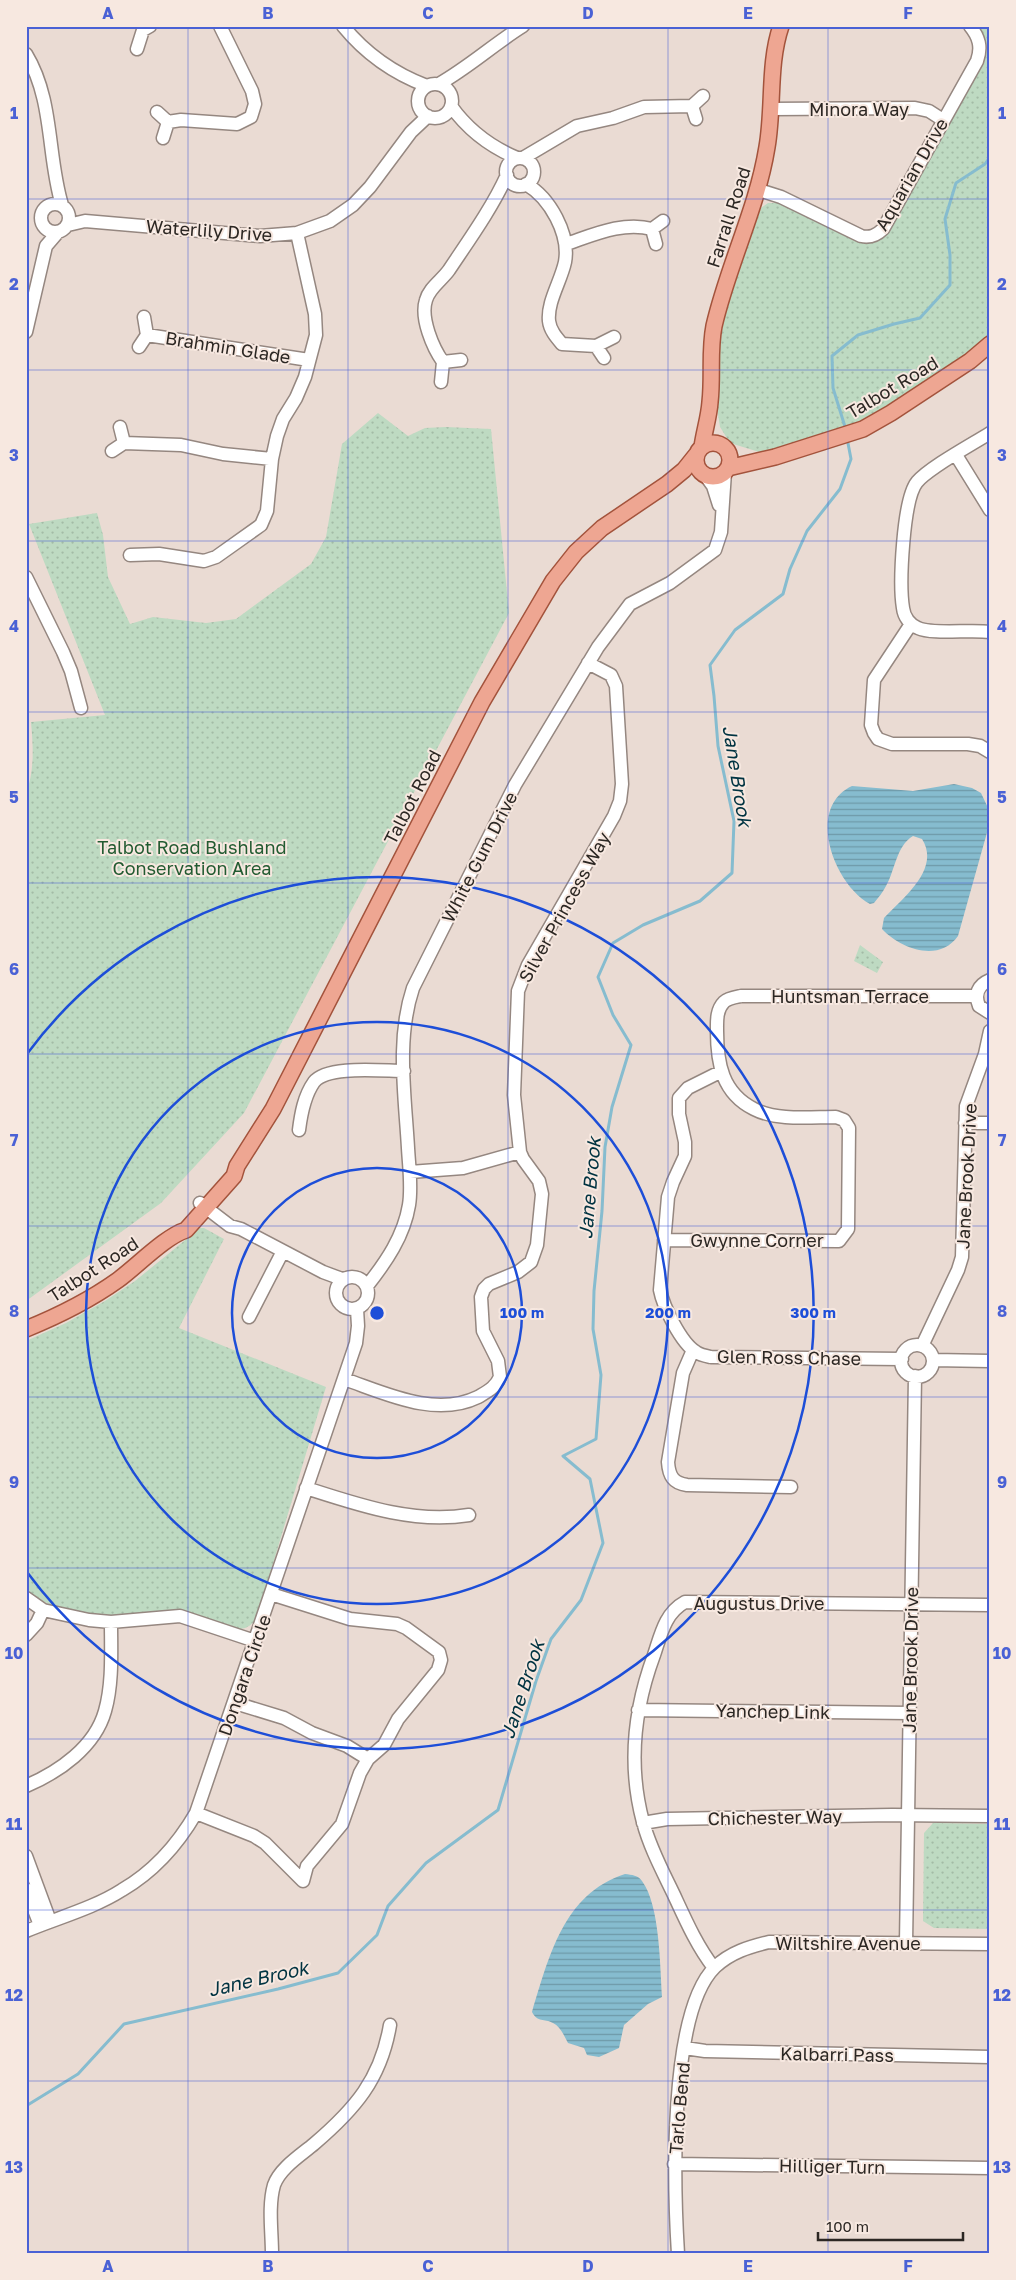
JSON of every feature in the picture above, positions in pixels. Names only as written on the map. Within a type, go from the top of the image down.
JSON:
[{"type":"main road","name":"Farrall Road","points":[[770,26],[775,42]]},
{"type":"main road","name":"Farrall Road","points":[[699,451],[710,402],[711,355],[714,327],[724,289],[759,190],[772,109],[775,42],[781,26]]},
{"type":"main road","name":"Talbot Road","points":[[726,470],[846,435],[885,417],[970,362],[990,344]]},
{"type":"main road","name":"Talbot Road","points":[[970,362],[990,354]]},
{"type":"main road","name":"Farrall Road","points":[[710,402],[724,447]]},
{"type":"main road","points":[[712,443],[724,447],[730,458],[726,470],[716,477],[703,474],[696,464],[699,451],[712,443]]},
{"type":"main road","name":"Talbot Road","points":[[724,447],[741,454],[775,457]]},
{"type":"main road","name":"Talbot Road","points":[[26,1329],[69,1310],[117,1281],[176,1233],[180,1223],[206,1203],[227,1169],[237,1166],[273,1109],[482,702],[541,599],[565,565],[589,540],[614,519],[667,484],[684,470],[699,451]]},
{"type":"main road","name":"Talbot Road","points":[[667,484],[703,474]]},
{"type":"street","points":[[168,122],[181,120],[237,124],[251,117],[255,104],[252,92],[220,26]]},
{"type":"street","points":[[344,26],[362,47],[406,78],[447,88],[449,106],[460,120],[495,148],[520,180],[553,211],[566,244],[565,262],[549,312],[550,328],[562,344],[596,346],[614,337]]},
{"type":"street","points":[[422,108],[423,89],[465,69],[523,26]]},
{"type":"street","name":"Aquarian Drive","points":[[759,190],[781,198],[861,236],[873,236],[883,229],[980,54],[979,40],[970,26]]},
{"type":"street","points":[[137,49],[143,27]]},
{"type":"street","points":[[26,54],[41,89],[50,122],[55,182],[60,207],[70,220],[46,246]]},
{"type":"street","points":[[406,78],[422,108],[439,117],[449,106],[465,69]]},
{"type":"street","points":[[520,180],[509,163],[523,159],[577,126],[613,118],[644,107],[692,106],[703,96]]},
{"type":"street","points":[[692,106],[696,119]]},
{"type":"street","name":"Waterlily Drive","points":[[60,207],[85,221],[260,236],[297,232],[330,221],[353,205],[370,187],[411,132],[422,108]]},
{"type":"street","name":"Minora Way","points":[[772,109],[915,108],[929,111],[944,120]]},
{"type":"street","points":[[157,112],[168,122]]},
{"type":"street","points":[[163,138],[168,122]]},
{"type":"street","points":[[441,382],[443,362],[430,338],[425,301],[430,292],[448,272],[499,192],[520,180],[533,166],[523,159],[495,148]]},
{"type":"street","points":[[26,332],[46,246],[42,214],[60,207]]},
{"type":"street","name":"Waterlily Drive","points":[[63,229],[85,221]]},
{"type":"street","points":[[652,229],[663,221]]},
{"type":"street","points":[[44,226],[52,232],[63,229]]},
{"type":"street","points":[[566,244],[625,227],[642,226],[652,229]]},
{"type":"street","points":[[652,229],[656,244]]},
{"type":"street","points":[[130,555],[159,554],[204,560],[216,557],[261,525],[267,511],[272,459],[283,419],[296,398],[305,377],[316,335],[315,314],[297,232]]},
{"type":"street","name":"Brahmin Glade","points":[[139,347],[147,335],[144,317]]},
{"type":"street","name":"Brahmin Glade","points":[[147,335],[309,360]]},
{"type":"street","points":[[596,346],[604,358]]},
{"type":"street","points":[[443,362],[460,360]]},
{"type":"street","points":[[120,427],[124,443]]},
{"type":"street","points":[[990,433],[924,475],[913,488],[910,494],[904,541],[902,585],[902,609],[911,624],[919,629],[990,632]]},
{"type":"street","points":[[112,451],[124,443],[181,446],[223,454],[272,459]]},
{"type":"street","points":[[956,455],[990,510]]},
{"type":"street","name":"White Gum Drive","points":[[363,1282],[380,1270],[395,1247],[409,1206],[410,1172],[404,1070],[404,1022],[413,988],[514,785],[588,663],[630,604],[670,583],[715,550],[721,532],[721,510],[726,470]]},
{"type":"street","name":"White Gum Drive","points":[[703,474],[713,486],[721,510]]},
{"type":"street","points":[[26,577],[71,671],[81,708]]},
{"type":"street","points":[[911,624],[874,680],[872,725],[874,734],[878,739],[892,744],[968,744],[980,746],[990,752]]},
{"type":"street","name":"Silver Princess Way","points":[[344,1379],[408,1401],[433,1405],[472,1400],[491,1390],[496,1384],[500,1369],[483,1331],[482,1297],[484,1289],[489,1284],[526,1268],[535,1254],[541,1188],[520,1152],[514,1095],[518,991],[528,965],[614,816],[621,793],[616,686],[611,675],[588,663]]},
{"type":"street","points":[[990,980],[980,986],[976,996],[979,1006],[990,1013]]},
{"type":"street","name":"Huntsman Terrace","points":[[724,1002],[742,996],[976,996]]},
{"type":"street","name":"Gwynne Corner","points":[[664,1240],[839,1241],[848,1230],[849,1128],[844,1120],[836,1117],[764,1114],[742,1102],[731,1090],[720,1072],[717,1054],[717,1020],[719,1010],[724,1002]]},
{"type":"street","name":"Jane Brook Drive","points":[[922,1346],[958,1270],[962,1257],[965,1123],[968,1096],[980,1071],[990,1031]]},
{"type":"street","points":[[299,1130],[304,1103],[314,1082],[323,1074],[336,1071],[404,1070]]},
{"type":"street","name":"Glen Ross Chase","points":[[720,1072],[688,1088],[680,1098],[679,1114],[685,1142],[685,1156],[670,1189],[661,1275],[662,1297],[684,1340],[693,1350],[711,1357],[902,1359]]},
{"type":"street","points":[[965,1123],[990,1123]]},
{"type":"street","points":[[410,1172],[464,1168],[520,1152]]},
{"type":"street","points":[[206,1203],[240,1229],[340,1282]]},
{"type":"street","points":[[249,1318],[283,1251]]},
{"type":"street","points":[[353,1276],[363,1282],[367,1300],[351,1309],[337,1301],[335,1295],[340,1282],[353,1276]]},
{"type":"street","name":"Dongara Circle","points":[[26,1931],[122,1891],[140,1878],[172,1849],[196,1813],[235,1703],[358,1335],[351,1309]]},
{"type":"street","points":[[922,1346],[930,1351],[933,1360],[928,1373],[915,1376],[906,1372],[902,1359],[909,1347],[922,1346]]},
{"type":"street","points":[[693,1350],[683,1373],[668,1462],[668,1472],[672,1479],[679,1484],[687,1485],[791,1487]]},
{"type":"street","points":[[933,1360],[990,1361]]},
{"type":"street","name":"Jane Brook Drive","points":[[906,1943],[908,1713],[915,1376]]},
{"type":"street","points":[[306,1488],[386,1511],[436,1518],[469,1515]]},
{"type":"street","points":[[196,1813],[254,1836],[265,1843],[302,1881],[307,1866],[342,1824],[360,1773],[368,1759],[384,1745],[398,1719],[438,1670],[441,1660],[439,1652],[397,1624],[350,1620],[271,1594]]},
{"type":"street","points":[[26,1598],[42,1610],[68,1617],[111,1622],[180,1616],[255,1641]]},
{"type":"street","name":"Augustus Drive","points":[[714,1968],[699,1949],[661,1868],[643,1823],[634,1766],[634,1733],[643,1684],[667,1619],[674,1608],[685,1602],[990,1605]]},
{"type":"street","points":[[26,1635],[37,1623],[42,1610]]},
{"type":"street","points":[[26,1786],[58,1770],[79,1752],[97,1729],[105,1712],[109,1694],[111,1622]]},
{"type":"street","points":[[235,1703],[284,1718],[312,1733],[346,1746],[368,1759]]},
{"type":"street","name":"Yanchep Link","points":[[638,1710],[908,1713]]},
{"type":"street","name":"Chichester Way","points":[[643,1823],[667,1819],[907,1815],[990,1816]]},
{"type":"street","points":[[26,1856],[45,1923]]},
{"type":"street","points":[[26,1889],[45,1923]]},
{"type":"street","name":"Wiltshire Avenue","points":[[714,1968],[739,1951],[770,1942],[990,1944]]},
{"type":"street","name":"Tarlo Bend","points":[[678,2254],[674,2164],[678,2095],[685,2048],[696,1999],[702,1985],[714,1968]]},
{"type":"street","points":[[272,2254],[272,2196],[278,2177],[338,2123],[367,2088],[384,2056],[390,2025]]},
{"type":"street","name":"Kalbarri Pass","points":[[685,2048],[705,2051],[990,2057]]},
{"type":"street","name":"Hilliger Turn","points":[[674,2164],[990,2168]]},
{"type":"green space","points":[[977,26],[990,26],[990,344],[891,413],[775,457],[730,443],[720,427],[717,407],[717,357],[729,296],[761,208],[768,203],[778,203],[860,242],[881,239],[893,224],[982,64]]},
{"type":"green space","name":"Talbot Road Bushland Conservation Area","points":[[378,413],[408,436],[425,428],[491,429],[509,613],[244,1113],[161,1203],[26,1301],[26,793],[32,766],[31,722],[105,715],[29,524],[97,513],[103,535],[108,577],[130,624],[153,617],[206,623],[236,619],[311,564],[326,537],[342,444]]},
{"type":"green space","points":[[860,945],[883,962],[877,973],[854,961]]},
{"type":"green space","points":[[200,1228],[204,1228],[224,1239],[179,1328],[326,1387],[257,1617],[250,1625],[242,1629],[234,1629],[186,1612],[115,1616],[69,1611],[54,1606],[26,1591],[26,1341],[66,1323],[105,1301],[135,1281]]},
{"type":"green space","points":[[933,1823],[990,1824],[990,1929],[934,1928],[923,1921],[924,1833]]},
{"type":"water","points":[[954,784],[972,788],[981,793],[989,810],[988,829],[958,936],[941,949],[931,951],[920,950],[899,942],[882,929],[884,918],[909,892],[923,872],[927,861],[927,850],[922,839],[913,836],[907,840],[899,852],[885,888],[874,903],[870,904],[845,881],[836,864],[830,846],[828,828],[830,811],[838,797],[852,786],[913,791]]},
{"type":"water","points":[[625,1874],[640,1879],[648,1892],[652,1905],[660,1953],[662,1997],[648,2004],[624,2025],[619,2048],[599,2057],[587,2055],[584,2048],[568,2043],[556,2025],[539,2019],[532,2012],[553,1949],[573,1912],[587,1896],[604,1883]]},
{"type":"waterway","name":"Jane Brook","points":[[846,430],[833,388],[832,356],[858,335],[920,318],[950,285],[950,255],[945,219],[956,183],[985,164],[990,157]]},
{"type":"waterway","name":"Jane Brook","points":[[26,2106],[78,2074],[124,2024],[278,1989],[338,1973],[377,1935],[388,1906],[426,1863],[498,1810],[536,1681],[551,1639],[581,1600],[603,1543],[590,1479],[563,1456],[596,1439],[601,1375],[593,1329],[594,1291],[602,1211],[605,1147],[612,1107],[631,1045],[613,1015],[598,977],[613,943],[643,925],[700,901],[732,873],[734,821],[718,746],[710,665],[735,630],[783,594],[790,569],[807,531],[840,489],[851,459],[847,438]]}]
